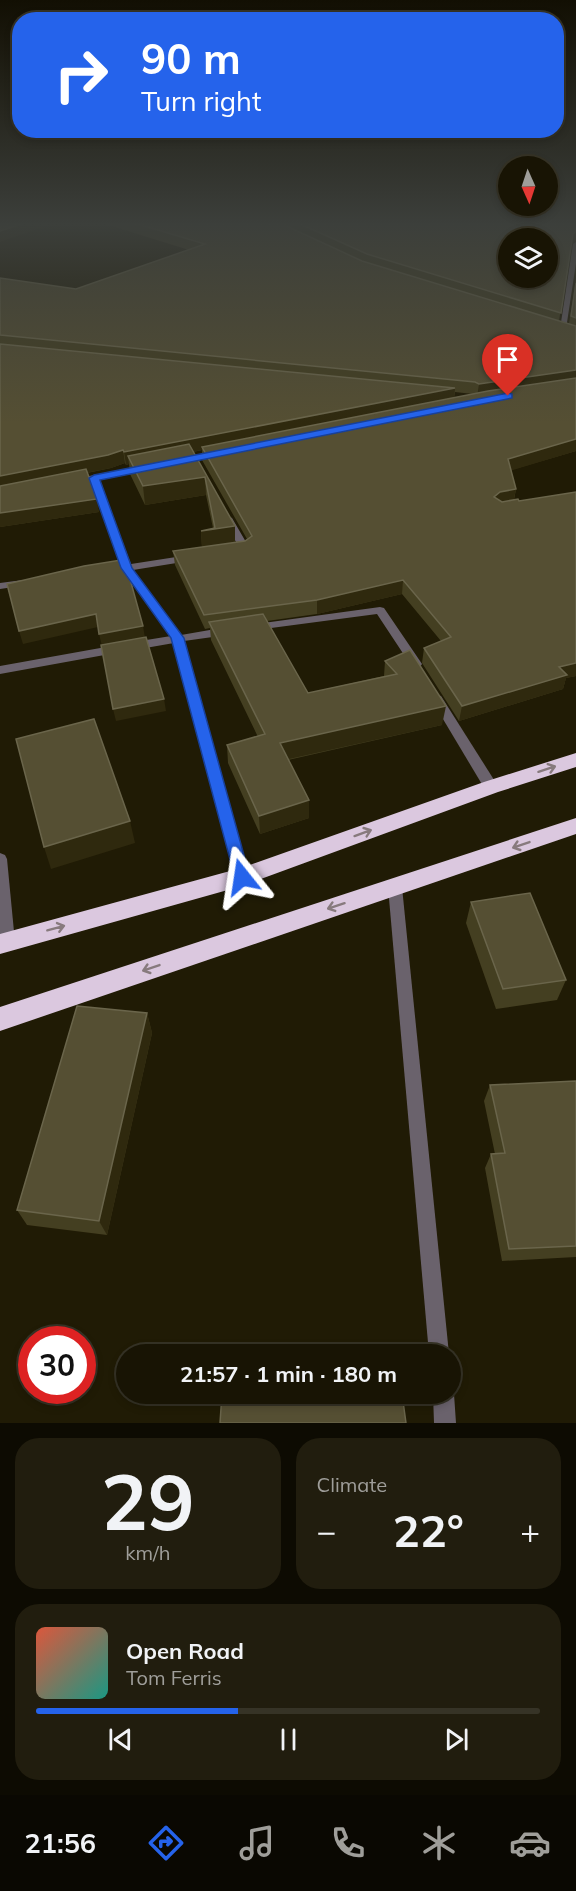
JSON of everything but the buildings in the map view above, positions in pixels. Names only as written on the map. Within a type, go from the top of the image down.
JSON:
[{"type":"highway","points":[[4,943],[242,877],[491,787],[576,760]]},
{"type":"highway","points":[[0,1019],[576,826]]},
{"type":"street","points":[[552,326],[566,330],[571,289]]},
{"type":"street","points":[[59,485],[150,467]]},
{"type":"street","points":[[94,478],[127,568],[177,638],[242,877]]},
{"type":"street","points":[[223,509],[245,549],[233,551]]},
{"type":"street","points":[[104,572],[198,557]]},
{"type":"street","points":[[0,586],[34,582]]},
{"type":"street","points":[[0,670],[177,638],[380,610],[428,683],[491,787]]},
{"type":"street","points":[[0,859],[4,943]]},
{"type":"street","points":[[395,887],[438,1344]]},
{"type":"street","points":[[444,1404],[446,1423]]},
{"type":"route","points":[[242,877],[177,638],[127,568],[94,478],[508,396]]}]
